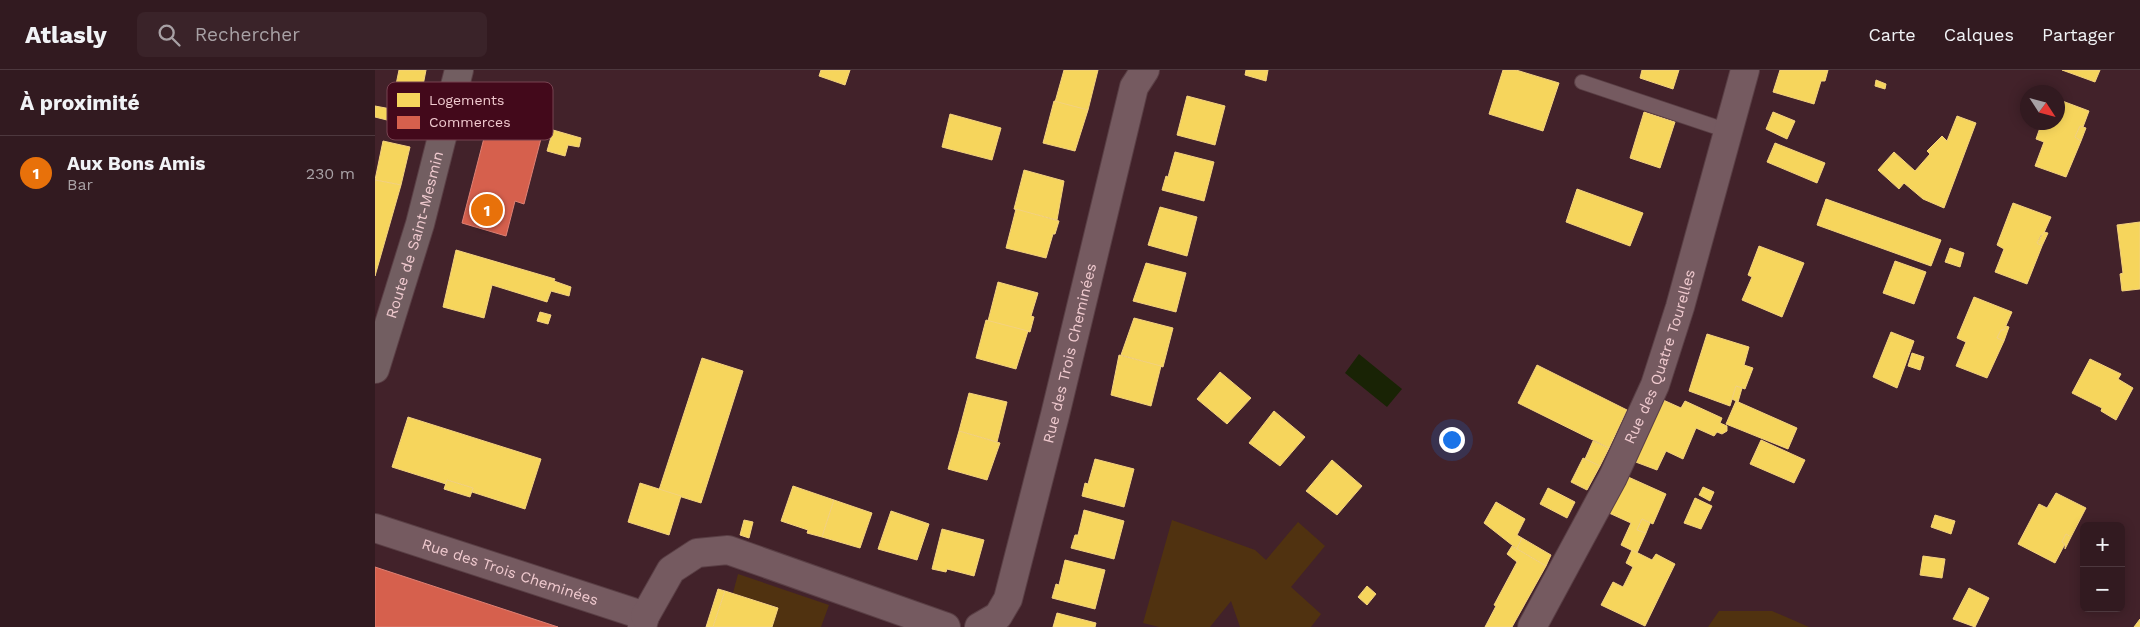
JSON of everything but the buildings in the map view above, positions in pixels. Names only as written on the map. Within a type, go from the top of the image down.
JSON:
[{"type":"main road","name":"Route de Saint-Mesmin","points":[[375,369],[420,224],[441,140]]},
{"type":"street","name":"Rue des Trois Cheminées","points":[[979,627],[998,616],[1008,599],[1055,415],[1134,87],[1145,70]]},
{"type":"street","name":"Rue des Quatre Tourelles","points":[[1532,627],[1613,476],[1655,385],[1680,307],[1745,70]]},
{"type":"street","name":"Rue des Trois Cheminées","points":[[375,528],[644,622],[671,570],[697,554],[728,550],[946,627]]},
{"type":"lane","points":[[1582,82],[1728,131]]},
{"type":"shaded area","points":[[1359,354],[1402,389],[1387,407],[1345,373]]},
{"type":"shaded area","points":[[1172,520],[1255,550],[1266,560],[1298,522],[1325,546],[1291,587],[1321,614],[1311,627],[1240,627],[1231,601],[1210,627],[1159,627],[1143,623]]},
{"type":"shaded area","points":[[738,574],[829,605],[821,627],[772,627],[778,607],[733,593]]},
{"type":"shaded area","points":[[1719,611],[1772,611],[1809,627],[1708,627]]},
{"type":"place","name":"Aux Bons Amis","points":[[487,210]]}]
